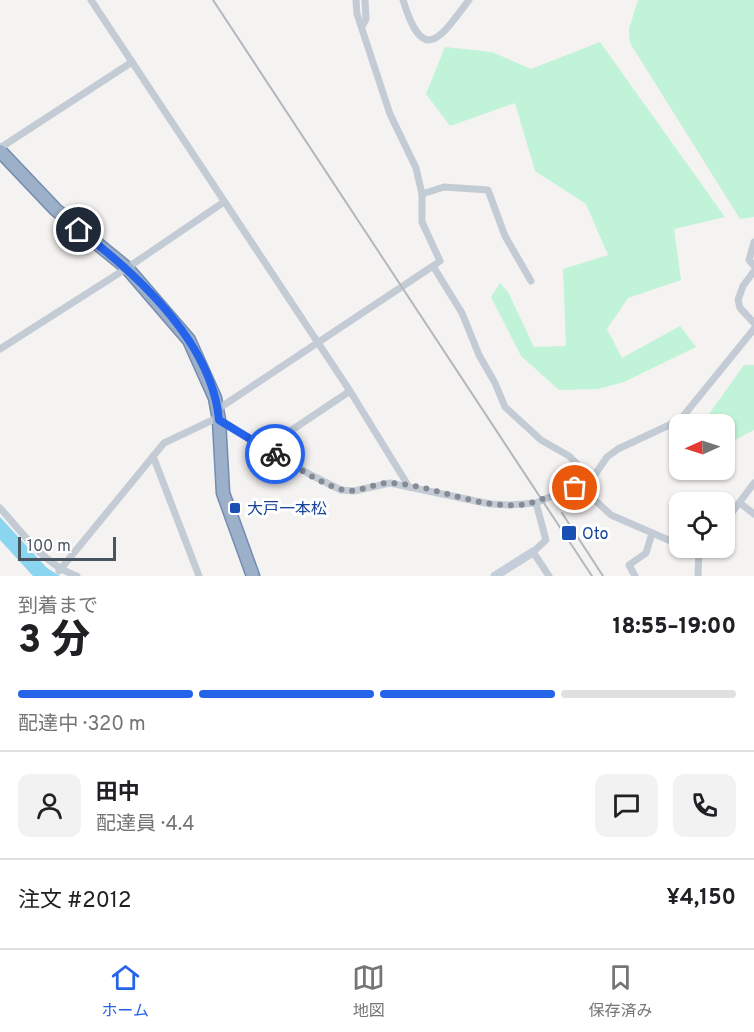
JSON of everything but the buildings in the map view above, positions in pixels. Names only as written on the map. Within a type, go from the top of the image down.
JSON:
[{"type":"highway","points":[[0,150],[56,210],[127,268],[189,340],[207,377],[219,415],[223,493],[253,576]]},
{"type":"main road","points":[[495,576],[533,552]]},
{"type":"street","points":[[92,0],[350,391],[409,487]]},
{"type":"street","points":[[59,570],[164,443],[219,415],[317,342],[440,261],[422,222],[422,194],[416,168],[390,114],[357,14],[356,0]]},
{"type":"street","points":[[362,27],[366,19],[365,0]]},
{"type":"street","points":[[403,0],[414,28],[423,39],[429,41],[437,38],[469,0]]},
{"type":"street","points":[[0,150],[132,62]]},
{"type":"street","points":[[422,194],[444,187],[488,190],[505,236],[531,281]]},
{"type":"street","points":[[0,349],[127,268],[224,202]]},
{"type":"street","points":[[754,242],[749,260],[754,266]]},
{"type":"street","points":[[433,266],[462,313],[479,356],[495,383],[504,407],[541,440],[569,456],[592,479]]},
{"type":"street","points":[[754,271],[742,286],[738,300],[740,308],[754,323]]},
{"type":"street","points":[[219,415],[265,448],[341,490],[354,491],[381,483],[490,504],[536,503],[566,490],[582,488],[592,479],[607,457],[618,449],[680,420],[754,329]]},
{"type":"street","points":[[265,448],[350,391]]},
{"type":"street","points":[[153,456],[199,576]]},
{"type":"street","points":[[735,509],[754,483]]},
{"type":"street","points":[[582,488],[611,514],[669,540]]},
{"type":"street","points":[[536,503],[546,540],[533,552],[549,576]]},
{"type":"street","points":[[740,503],[754,514]]},
{"type":"street","points":[[0,508],[59,570],[77,576]]},
{"type":"street","points":[[635,576],[629,565],[646,553],[652,533]]},
{"type":"street","points":[[698,576],[699,558]]},
{"type":"green space","points":[[638,0],[754,0],[754,217],[740,219],[630,43],[629,29]]},
{"type":"green space","points":[[600,42],[725,217],[674,229],[681,280],[628,298],[607,329],[622,358],[680,326],[696,347],[624,382],[598,389],[559,390],[521,356],[491,297],[500,283],[508,292],[534,347],[566,346],[563,269],[608,255],[586,204],[535,171],[515,103],[450,126],[426,94],[445,47],[492,52],[531,69]]},
{"type":"green space","points":[[744,365],[754,365],[754,430],[735,440],[735,414],[709,414]]},
{"type":"water","points":[[0,517],[47,568],[60,576],[33,576],[0,540]]},
{"type":"railway","points":[[213,0],[592,576]]},
{"type":"railway","points":[[562,513],[603,576]]},
{"type":"way so far","points":[[275,454],[341,490],[349,491],[390,483],[490,504],[519,505],[536,503],[575,488]]},
{"type":"place","name":"大戸一本松","points":[[235,508]]},
{"type":"place","name":"Oto","points":[[569,533]]},
{"type":"route","points":[[79,230],[106,250],[138,279],[189,340],[215,398],[219,420],[275,454]]}]
